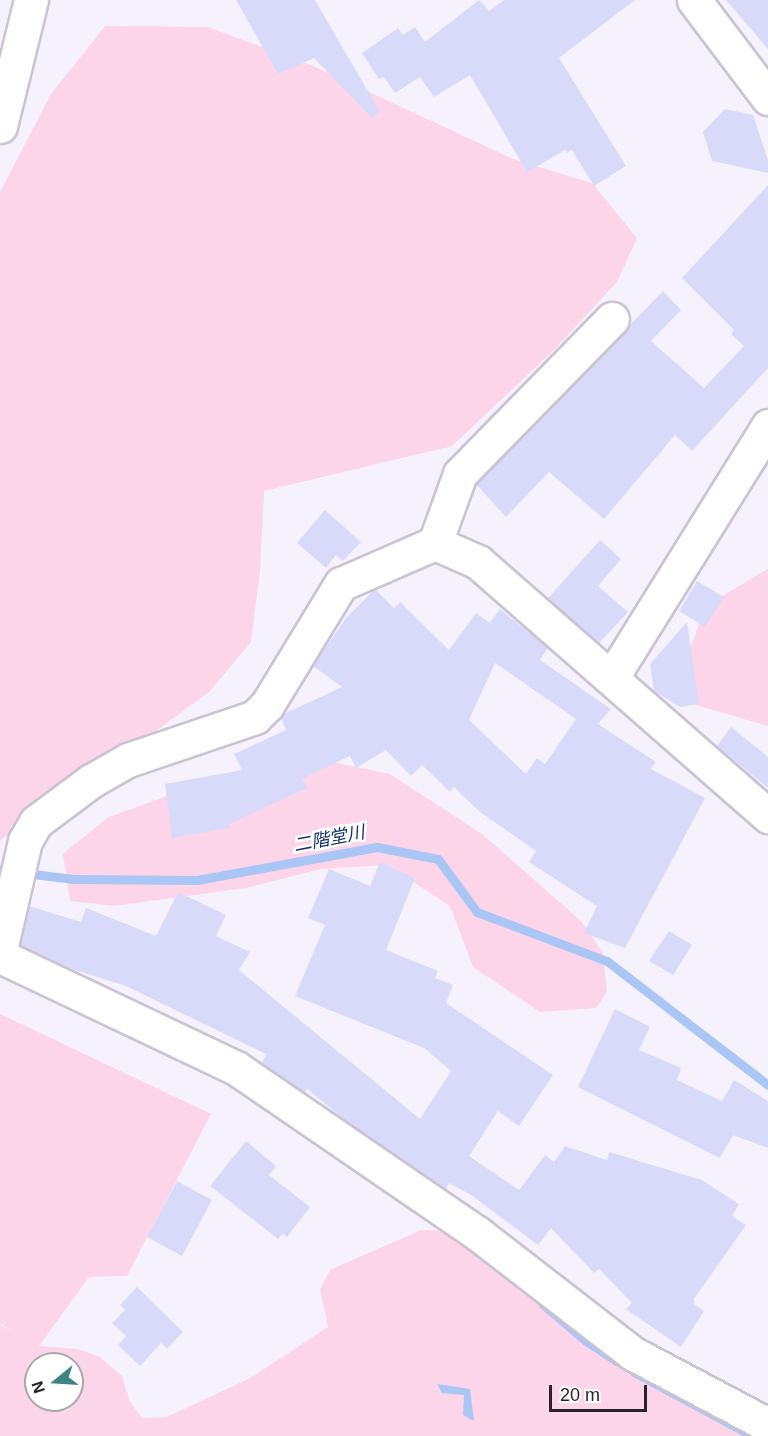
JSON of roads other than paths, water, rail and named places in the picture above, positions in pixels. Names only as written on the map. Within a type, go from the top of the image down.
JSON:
[{"type":"street","points":[[0,126],[31,0]]},
{"type":"street","points":[[694,0],[768,98]]},
{"type":"street","points":[[0,950],[25,841],[36,822],[91,781],[128,760],[255,717],[267,705],[341,584],[435,543],[460,474],[612,319]]},
{"type":"street","points":[[612,677],[768,426]]},
{"type":"street","points":[[435,543],[478,562],[768,816]]},
{"type":"street","points":[[0,956],[236,1068],[477,1233],[632,1353],[768,1425]]},
{"type":"water","points":[[437,1384],[470,1389],[474,1421],[463,1415],[464,1395],[442,1393]]},
{"type":"waterway","name":"二階堂川","points":[[0,870],[73,879],[197,880],[377,847],[438,859],[477,912],[607,961],[768,1085]]},
{"type":"waterway","points":[[543,1304],[586,1341],[617,1361]]},
{"type":"waterway","points":[[634,1372],[753,1436]]}]
